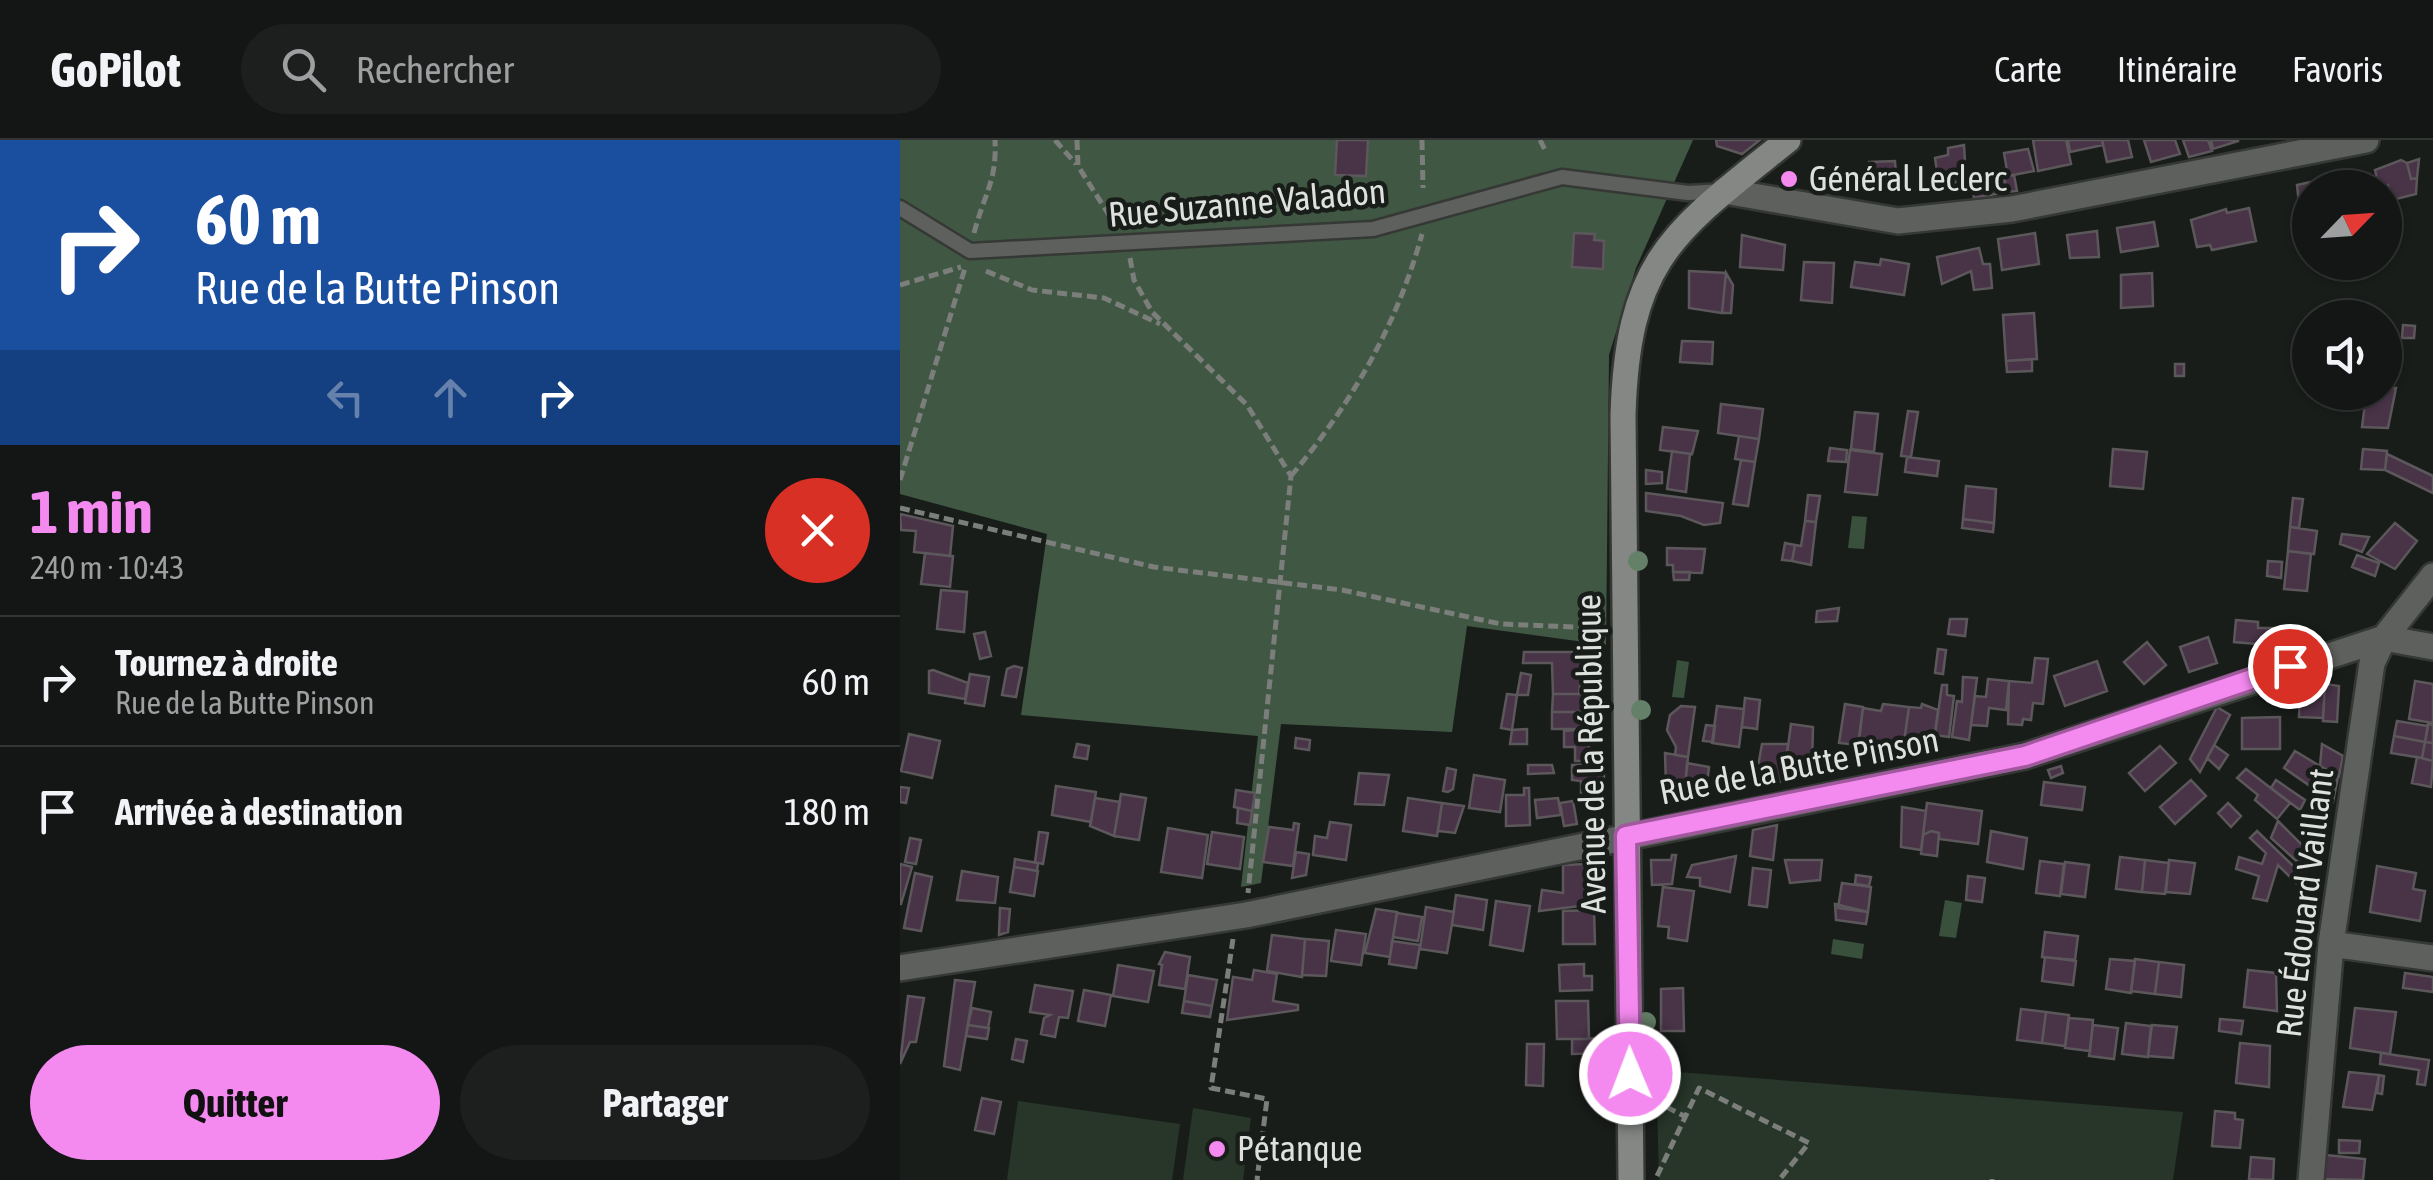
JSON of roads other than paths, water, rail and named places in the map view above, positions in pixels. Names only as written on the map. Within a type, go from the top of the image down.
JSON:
[{"type":"street","name":"Avenue de la République","points":[[1631,1180],[1623,415],[1630,328],[1651,273],[1694,214],[1788,140]]},
{"type":"street","points":[[1724,191],[1898,221],[2012,209],[2366,140]]},
{"type":"street","points":[[2433,576],[2384,638],[2433,647]]},
{"type":"street","name":"Rue de la Butte Pinson","points":[[900,968],[1240,915],[2025,756],[2384,638]]},
{"type":"street","name":"Rue Édouard Vaillant","points":[[2311,1180],[2331,944],[2372,664],[2384,638]]},
{"type":"street","points":[[2331,944],[2433,958]]},
{"type":"lane","name":"Rue Suzanne Valadon","points":[[900,208],[968,258],[1373,229],[1562,177],[1688,193],[1724,191]]},
{"type":"place","name":"Général Leclerc","points":[[1789,179]]},
{"type":"place","name":"Pétanque","points":[[1217,1149]]}]
